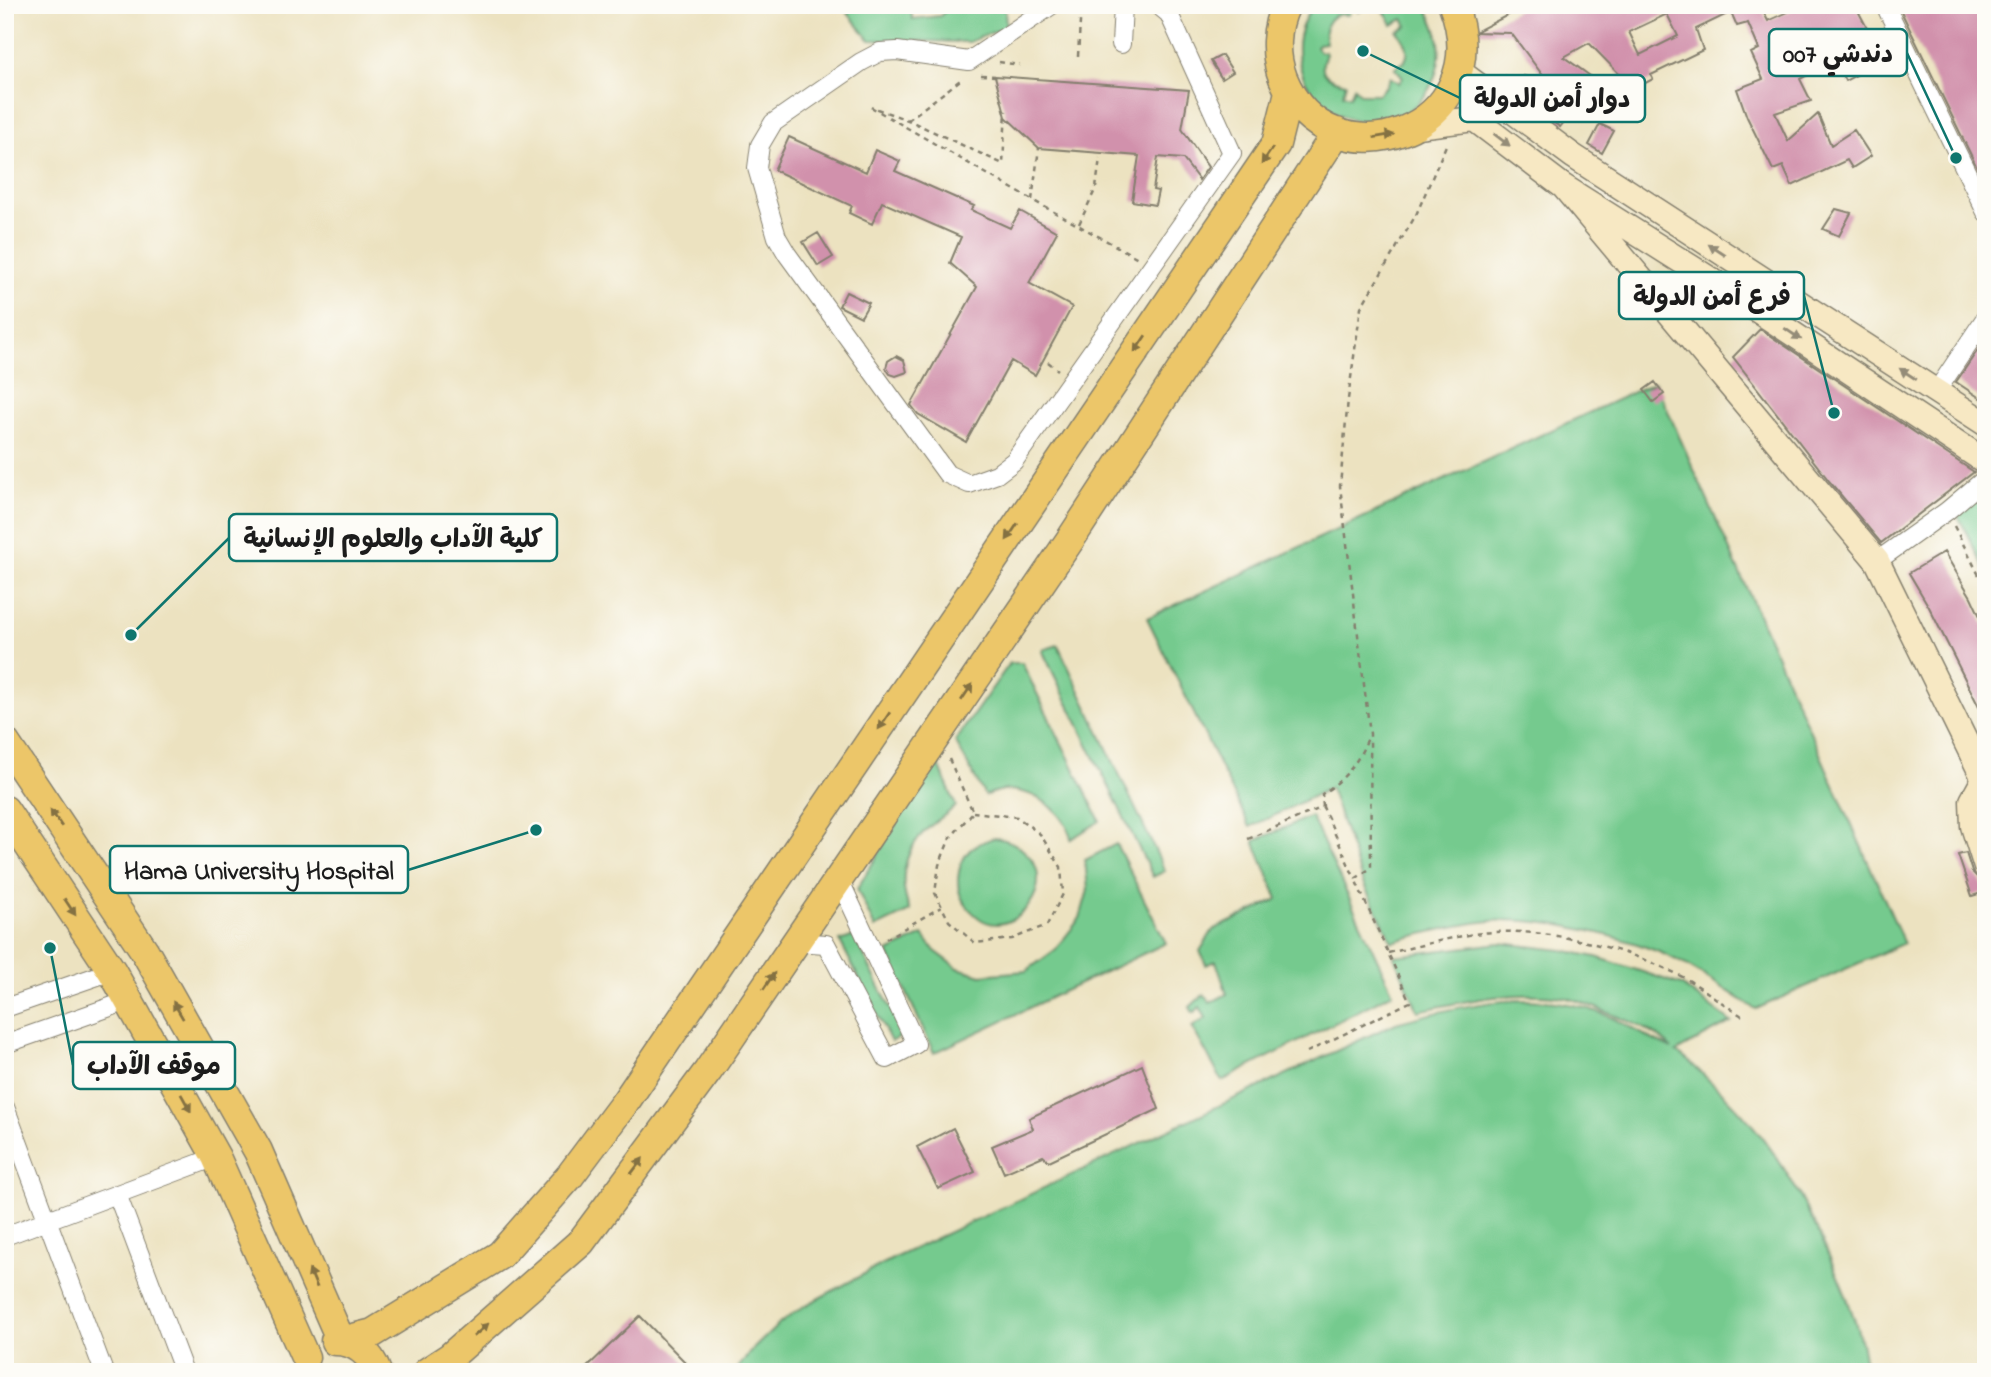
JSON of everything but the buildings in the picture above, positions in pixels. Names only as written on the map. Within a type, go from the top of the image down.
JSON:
[{"type":"main road","points":[[1282,8],[1277,40],[1279,67],[1289,92],[1309,116],[1337,132],[1364,138],[1391,136],[1417,125],[1435,111],[1450,92],[1459,71],[1462,49],[1454,6]]},
{"type":"main road","points":[[1459,71],[1573,156],[1986,424]]},
{"type":"main road","points":[[5,810],[130,1000],[216,1157],[301,1364],[321,1344],[373,1333],[500,1255],[569,1177],[626,1101],[1276,144],[1289,92]]},
{"type":"main road","points":[[1417,125],[1474,119],[1564,187],[1727,290],[1986,461]]},
{"type":"main road","points":[[427,1372],[450,1357],[581,1242],[708,1071],[1070,540],[1337,132]]},
{"type":"main road","points":[[1564,187],[1877,561],[1985,781],[1972,801],[1973,826],[1986,867]]},
{"type":"main road","points":[[5,742],[144,950],[258,1151],[341,1341],[368,1354],[377,1372]]},
{"type":"street","points":[[1121,44],[1123,5]]},
{"type":"street","points":[[1048,7],[969,61],[897,51],[880,52],[861,62],[773,123],[760,145],[757,168],[777,237],[787,254],[947,474],[969,484],[997,474],[1014,461],[1232,152],[1170,14],[1158,5]]},
{"type":"street","points":[[1885,5],[1986,212]]},
{"type":"street","points":[[1936,392],[1986,317]]},
{"type":"street","points":[[1877,561],[1947,511],[1986,478]]},
{"type":"street","points":[[796,942],[826,944],[887,1059],[916,1044],[839,879]]},
{"type":"street","points":[[5,1008],[112,971]]},
{"type":"street","points":[[5,1044],[130,1000]]},
{"type":"street","points":[[5,1107],[104,1372]]},
{"type":"street","points":[[5,1236],[216,1157]]},
{"type":"street","points":[[117,1194],[184,1372]]},
{"type":"path","points":[[1079,56],[1081,5]]},
{"type":"path","points":[[908,120],[969,74]]},
{"type":"path","points":[[1006,111],[1003,164],[908,120],[871,107],[1032,200],[1139,257]]},
{"type":"path","points":[[1356,879],[1371,868],[1370,734],[1340,486],[1348,399],[1361,307],[1416,215],[1456,121]]},
{"type":"path","points":[[1032,200],[1039,148]]},
{"type":"path","points":[[1079,224],[1096,188],[1100,158]]},
{"type":"path","points":[[1048,362],[1061,372]]},
{"type":"path","points":[[1947,511],[1986,589]]},
{"type":"path","points":[[938,733],[973,812]]},
{"type":"path","points":[[1307,1052],[1410,1002],[1323,807],[1322,794],[1342,780],[1357,762],[1370,734]]},
{"type":"path","points":[[1248,839],[1323,807]]},
{"type":"path","points":[[973,812],[1017,817],[1040,834],[1061,867],[1063,894],[1047,925],[1012,939],[975,943],[949,921],[935,893],[939,865],[950,838],[973,812]]},
{"type":"path","points":[[871,948],[942,906]]},
{"type":"path","points":[[1388,953],[1486,932],[1574,938],[1647,961],[1679,975],[1742,1016]]},
{"type":"green space","points":[[841,5],[911,5],[912,19],[940,16],[952,5],[985,5],[1005,9],[1006,27],[969,42],[870,40]]},
{"type":"green space","points":[[1313,5],[1347,5],[1350,13],[1336,15],[1328,22],[1325,31],[1326,43],[1316,47],[1320,52],[1325,51],[1323,67],[1326,75],[1346,83],[1343,94],[1350,96],[1354,87],[1361,94],[1378,94],[1390,77],[1399,83],[1403,77],[1395,68],[1405,61],[1407,52],[1406,45],[1397,31],[1407,26],[1403,19],[1392,25],[1386,14],[1378,8],[1369,7],[1358,12],[1355,5],[1424,5],[1434,23],[1440,51],[1433,81],[1419,102],[1402,115],[1381,121],[1360,121],[1339,114],[1321,102],[1307,84],[1298,56],[1300,33]]},
{"type":"green space","points":[[1655,382],[1904,943],[1756,1009],[1696,971],[1659,952],[1576,928],[1510,920],[1491,921],[1429,932],[1392,942],[1363,883],[1330,788],[1250,827],[1147,618]]},
{"type":"green space","points":[[1986,489],[1986,571],[1957,514]]},
{"type":"green space","points":[[1058,645],[1165,871],[1153,877],[1042,650]]},
{"type":"green space","points":[[1010,663],[1022,663],[1100,821],[1071,839],[1060,815],[1038,798],[1011,790],[985,796],[955,741]]},
{"type":"green space","points":[[936,758],[956,806],[926,830],[910,852],[904,871],[904,891],[910,911],[875,928],[857,889]]},
{"type":"green space","points":[[1311,816],[1393,993],[1222,1081],[1192,1027],[1206,1018],[1200,1007],[1193,1013],[1190,1007],[1204,994],[1210,1003],[1227,994],[1216,961],[1206,965],[1200,951],[1213,930],[1278,899],[1254,841]]},
{"type":"green space","points":[[993,838],[1011,842],[1026,853],[1035,865],[1038,879],[1036,892],[1029,905],[1008,922],[995,924],[982,920],[969,909],[962,899],[958,885],[961,864],[969,851]]},
{"type":"green space","points":[[1116,844],[1166,943],[934,1053],[888,952],[923,935],[935,951],[958,968],[981,975],[1026,971],[1055,950],[1080,918],[1088,890],[1085,860]]},
{"type":"green space","points":[[854,936],[904,1035],[891,1042],[840,941]]},
{"type":"green space","points":[[1500,943],[1596,957],[1681,985],[1731,1022],[1676,1052],[1734,1104],[1768,1146],[1797,1190],[1849,1304],[1858,1330],[1866,1372],[735,1372],[751,1351],[779,1324],[804,1306],[896,1257],[1396,1023],[1501,1001],[1554,1002],[1606,1015],[1672,1049],[1640,1026],[1567,998],[1511,996],[1473,1000],[1418,1011],[1394,956]]},
{"type":"place","name":"دوار أمن الدولة","points":[[1363,51]]},
{"type":"place","name":"دندشي 007","points":[[1956,158]]},
{"type":"place","name":"فرع أمن الدولة","points":[[1834,413]]},
{"type":"place","name":"كلية الآداب والعلوم الإنسانية","points":[[131,635]]},
{"type":"place","name":"Hama University Hospital","points":[[536,830]]},
{"type":"place","name":"موقف الآداب","points":[[50,948]]}]
